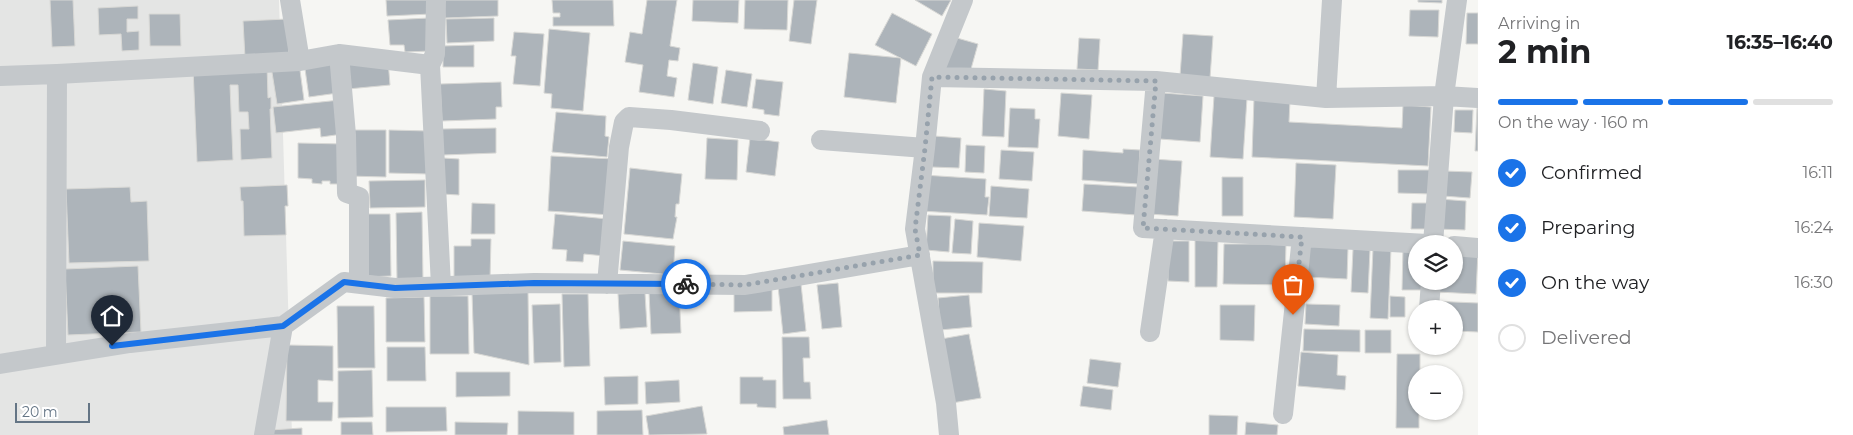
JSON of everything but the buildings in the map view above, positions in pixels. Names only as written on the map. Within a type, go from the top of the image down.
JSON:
[{"type":"street","points":[[290,0],[300,60]]},
{"type":"street","points":[[436,0],[435,54],[430,65],[441,286]]},
{"type":"street","points":[[949,435],[946,403],[915,229],[932,77],[963,0]]},
{"type":"street","points":[[1326,98],[1332,0]]},
{"type":"street","points":[[1434,235],[1444,96],[1457,0]]},
{"type":"street","points":[[339,54],[346,135],[346,193],[359,197],[359,284]]},
{"type":"street","points":[[0,76],[300,60],[339,54],[430,65]]},
{"type":"street","points":[[56,355],[57,74]]},
{"type":"street","points":[[932,77],[1156,81],[1326,98],[1444,96],[1478,98]]},
{"type":"street","points":[[1156,81],[1143,228],[1408,243]]},
{"type":"street","points":[[606,284],[619,147],[624,122],[628,117],[671,120],[760,131]]},
{"type":"street","points":[[821,140],[925,148]]},
{"type":"street","points":[[1150,332],[1165,230]]},
{"type":"street","points":[[1283,414],[1302,237]]},
{"type":"street","points":[[1463,247],[1478,248]]},
{"type":"street","points":[[0,364],[130,343],[283,326],[344,282],[395,288],[534,283],[745,285],[920,255]]},
{"type":"street","points":[[264,435],[283,326]]},
{"type":"shaded area","points":[[0,0],[279,0],[292,435],[0,435]]},
{"type":"way so far","points":[[686,284],[745,285],[920,255],[915,229],[932,77],[1156,81],[1143,228],[1302,237],[1293,315]]},
{"type":"route","points":[[112,346],[283,326],[344,282],[395,288],[534,283],[686,284]]}]
